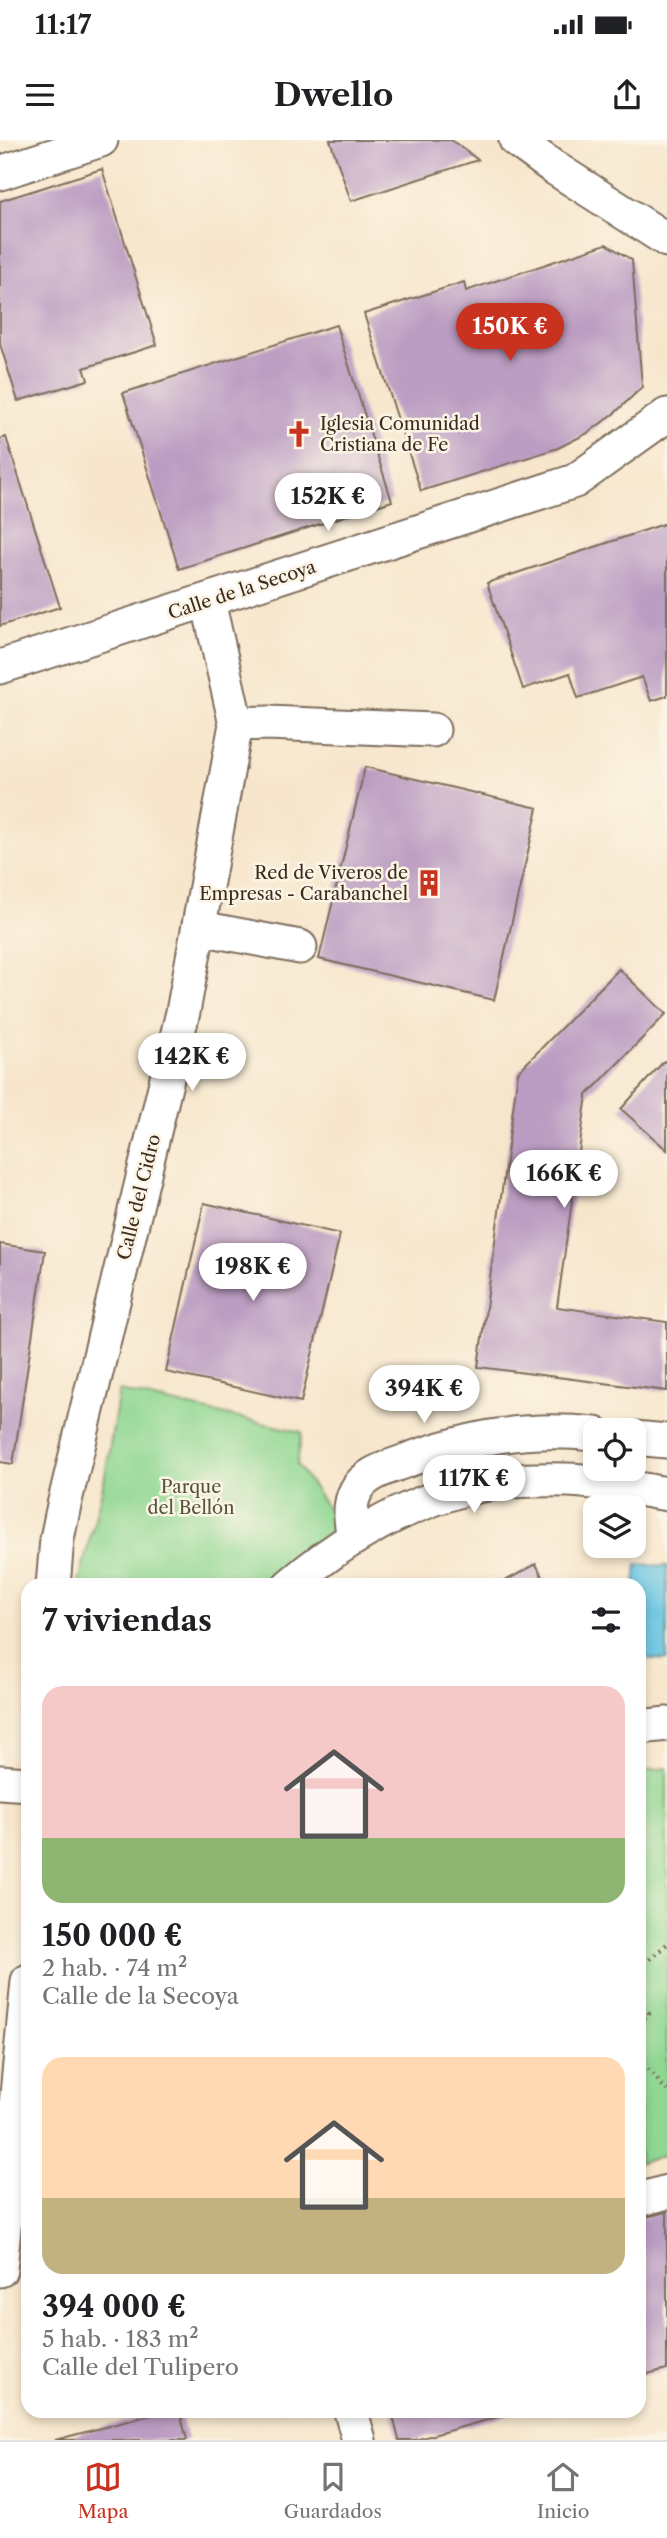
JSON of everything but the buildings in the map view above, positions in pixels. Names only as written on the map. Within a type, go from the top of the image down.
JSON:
[{"type":"street","points":[[0,173],[101,140]]},
{"type":"street","points":[[516,140],[667,240]]},
{"type":"street","name":"Calle de la Secoya","points":[[0,667],[575,481],[667,415]]},
{"type":"street","name":"Calle del Cidro","points":[[53,1578],[64,1505],[183,1012],[236,724],[208,601]]},
{"type":"street","points":[[236,724],[433,730]]},
{"type":"street","points":[[200,928],[300,947]]},
{"type":"street","points":[[354,1538],[350,1515],[356,1490],[373,1473],[439,1449],[484,1437],[555,1430],[583,1433]]},
{"type":"street","points":[[646,1439],[667,1441]]},
{"type":"street","points":[[299,1578],[335,1549],[409,1509],[482,1485],[569,1480],[667,1494]]},
{"type":"street","points":[[646,1726],[667,1724]]},
{"type":"street","points":[[0,1782],[21,1784]]},
{"type":"street","points":[[0,2270],[21,2053]]},
{"type":"street","points":[[646,2198],[667,2192]]},
{"type":"street","points":[[353,2418],[359,2440]]},
{"type":"path","points":[[646,1963],[667,1944]]},
{"type":"path","points":[[646,2066],[667,2091]]},
{"type":"green space","name":"Parque del Bellón","points":[[119,1391],[302,1432],[297,1464],[339,1525],[272,1578],[80,1578],[104,1482]]},
{"type":"green space","points":[[667,1768],[667,2155],[646,2161],[646,1770]]},
{"type":"water","points":[[637,1564],[667,1566],[667,1660],[646,1658],[646,1578],[636,1578]]},
{"type":"place","name":"Iglesia Comunidad Cristiana de Fe","points":[[299,434]]},
{"type":"place","name":"Red de Viveros de Empresas - Carabanchel","points":[[429,883]]}]
